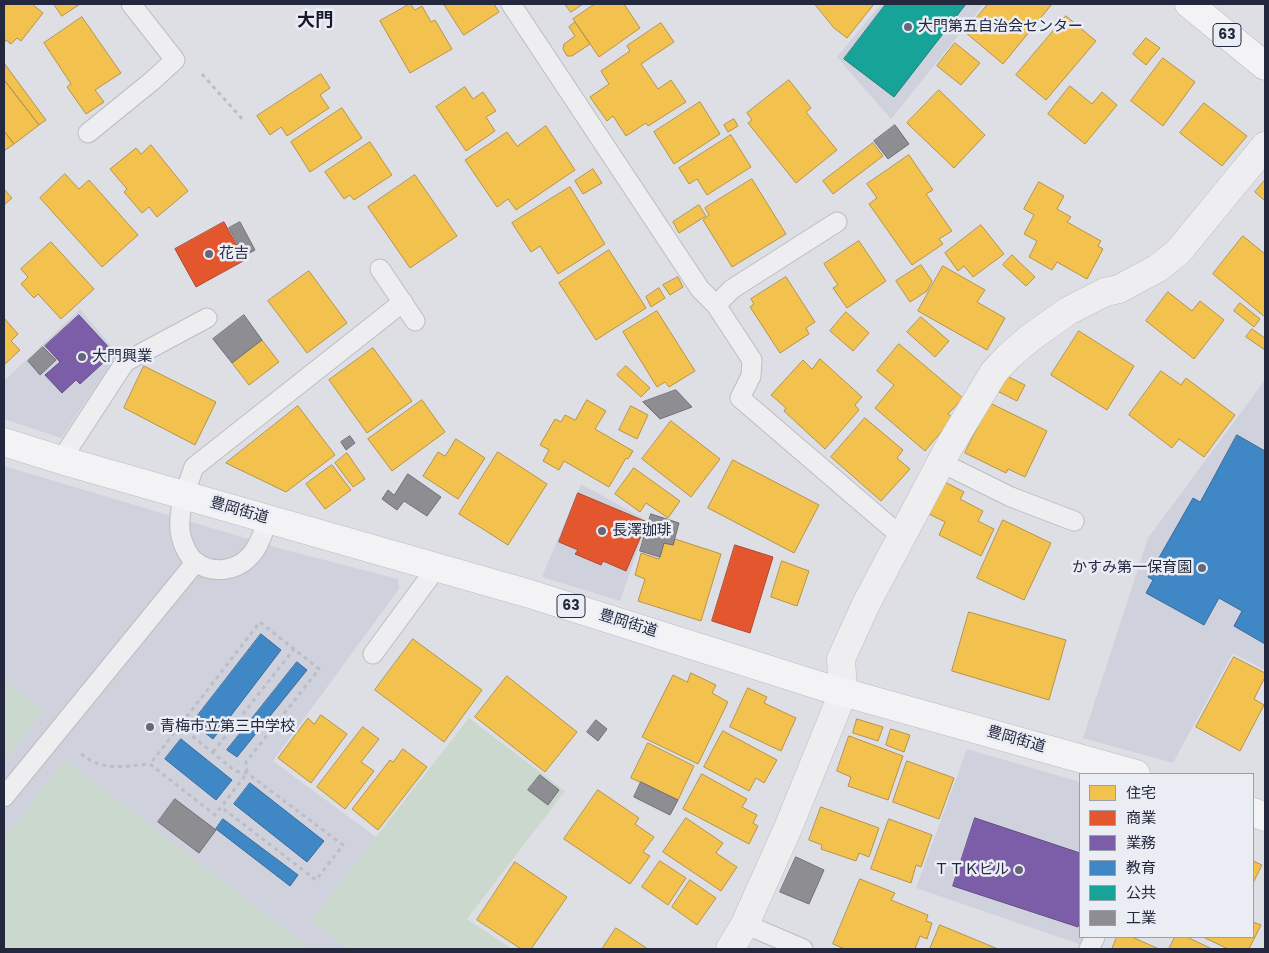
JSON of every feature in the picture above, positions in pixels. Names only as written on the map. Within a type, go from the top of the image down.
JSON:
[{"type":"main road","name":"63","points":[[1189,4],[1265,66]]},
{"type":"main road","name":"豊岡街道","points":[[4,442],[184,496],[530,594],[821,686],[1132,773]]},
{"type":"street","points":[[730,949],[745,924],[788,828],[843,692],[841,659],[866,604],[940,462],[994,372],[1030,338],[1068,311],[1105,292],[1119,289],[1158,268],[1178,252],[1265,146]]},
{"type":"lane","points":[[88,133],[175,60],[131,4]]},
{"type":"lane","points":[[511,4],[700,289],[716,305],[752,360],[751,376],[740,398],[902,537]]},
{"type":"lane","points":[[716,305],[732,289],[837,222]]},
{"type":"lane","points":[[380,269],[414,321]]},
{"type":"lane","points":[[268,520],[258,545],[249,558],[233,568],[212,570],[195,563],[184,547],[180,531],[180,514],[194,467],[403,302]]},
{"type":"lane","points":[[61,460],[125,362],[207,318]]},
{"type":"lane","points":[[940,462],[1011,498],[1074,521]]},
{"type":"lane","points":[[4,797],[195,563]]},
{"type":"lane","points":[[373,654],[437,568]]},
{"type":"lane","points":[[745,924],[803,949]]},
{"type":"path","points":[[175,60],[190,61],[244,121]]},
{"type":"path","points":[[55,734],[90,761],[102,766],[116,767],[150,764],[215,816],[248,773],[246,762],[319,669],[260,622],[150,764]]},
{"type":"path","points":[[213,752],[294,649]]},
{"type":"path","points":[[180,726],[235,771],[248,773],[343,845],[316,880],[222,807]]},
{"type":"shaded area","points":[[881,4],[984,4],[891,119],[837,57]]},
{"type":"shaded area","points":[[80,309],[118,354],[61,438],[4,419],[4,381]]},
{"type":"shaded area","name":"かすみ第一保育園","points":[[1265,380],[1265,670],[1233,653],[1173,763],[1083,738],[1148,538]]},
{"type":"shaded area","name":"青梅市立第三中学校","points":[[4,466],[282,549],[398,579],[399,589],[273,761],[376,837],[311,920],[349,949],[4,949]]},
{"type":"shaded area","points":[[581,484],[648,521],[620,601],[542,577]]},
{"type":"shaded area","points":[[4,680],[44,711],[4,761]]},
{"type":"shaded area","points":[[469,718],[565,791],[467,919],[512,949],[349,949],[311,920]]},
{"type":"shaded area","points":[[967,749],[1079,782],[1079,938],[1086,938],[1082,945],[916,888]]},
{"type":"shaded area","points":[[65,760],[311,949],[4,949],[4,838]]},
{"type":"building: 住宅","points":[[4,4],[32,4],[43,13],[21,41],[17,38],[11,44],[6,40],[4,43]]},
{"type":"building: 住宅","points":[[54,4],[80,4],[62,16]]},
{"type":"building: 住宅","points":[[410,4],[415,10],[422,6],[431,22],[435,20],[452,49],[410,73],[380,21]]},
{"type":"building: 住宅","points":[[444,4],[494,4],[499,12],[464,35]]},
{"type":"building: 住宅","points":[[565,4],[583,4],[571,12]]},
{"type":"building: 住宅","points":[[595,4],[624,4],[640,28],[599,57],[573,19]]},
{"type":"building: 住宅","points":[[815,4],[874,4],[847,38],[834,28]]},
{"type":"building: 住宅","points":[[988,4],[1052,4],[1003,64],[965,32]]},
{"type":"building: 住宅","points":[[1066,16],[1096,41],[1046,100],[1016,75]]},
{"type":"building: 住宅","points":[[82,17],[121,73],[95,90],[104,102],[86,114],[67,87],[71,84],[44,43]]},
{"type":"building: 住宅","points":[[575,22],[590,44],[572,56],[567,56],[563,49],[564,44],[575,36],[569,27]]},
{"type":"building: 住宅","points":[[661,23],[674,42],[641,64],[658,89],[671,80],[686,102],[648,126],[646,123],[626,136],[613,116],[607,121],[590,97],[609,84],[601,71],[630,51],[627,46]]},
{"type":"building: 住宅","points":[[1146,38],[1160,48],[1146,65],[1133,54]]},
{"type":"building: 住宅","points":[[955,43],[980,63],[961,85],[937,66]]},
{"type":"building: 住宅","points":[[1163,58],[1195,82],[1163,126],[1131,101]]},
{"type":"building: 住宅","points":[[4,63],[46,120],[39,125],[4,82]]},
{"type":"building: 住宅","points":[[321,74],[330,88],[320,95],[329,108],[287,136],[281,127],[270,135],[257,116]]},
{"type":"building: 住宅","points":[[789,80],[811,108],[806,112],[837,150],[796,183],[748,123],[752,120],[747,113]]},
{"type":"building: 住宅","points":[[5,81],[39,125],[14,144],[4,131]]},
{"type":"building: 住宅","points":[[1070,86],[1092,104],[1102,92],[1117,105],[1085,144],[1048,114]]},
{"type":"building: 住宅","points":[[465,87],[473,99],[483,92],[496,111],[486,117],[495,131],[466,151],[436,107]]},
{"type":"building: 住宅","points":[[939,90],[985,135],[954,168],[907,123]]},
{"type":"building: 住宅","points":[[700,102],[720,134],[674,164],[654,132]]},
{"type":"building: 住宅","points":[[1204,103],[1247,136],[1222,166],[1180,133]]},
{"type":"building: 住宅","points":[[342,108],[362,138],[310,172],[291,142]]},
{"type":"building: 住宅","points":[[734,119],[738,126],[728,132],[724,125]]},
{"type":"building: 住宅","points":[[546,126],[575,170],[516,210],[508,199],[497,207],[465,160],[507,132],[517,146]]},
{"type":"building: 住宅","points":[[4,131],[14,144],[4,151]]},
{"type":"building: 住宅","points":[[731,135],[751,167],[707,195],[697,179],[689,184],[679,168]]},
{"type":"building: 住宅","points":[[370,142],[392,175],[354,200],[350,195],[344,199],[325,172]]},
{"type":"building: 住宅","points":[[873,143],[883,156],[833,194],[823,181]]},
{"type":"building: 住宅","points":[[151,145],[188,191],[157,217],[149,207],[142,213],[124,192],[127,189],[110,169],[136,148],[141,154]]},
{"type":"building: 住宅","points":[[909,155],[933,190],[926,194],[952,231],[939,239],[943,244],[912,265],[869,204],[877,198],[867,184]]},
{"type":"building: 住宅","points":[[593,169],[602,183],[583,194],[575,181]]},
{"type":"building: 住宅","points":[[65,174],[79,189],[89,180],[138,235],[102,267],[40,198]]},
{"type":"building: 住宅","points":[[415,175],[457,236],[410,268],[368,207]]},
{"type":"building: 住宅","points":[[752,179],[786,234],[732,267],[703,220],[709,215],[705,208]]},
{"type":"building: 住宅","points":[[1265,180],[1265,201],[1255,192]]},
{"type":"building: 住宅","points":[[1039,182],[1064,196],[1057,209],[1071,217],[1067,222],[1101,241],[1098,246],[1103,249],[1087,279],[1057,262],[1052,270],[1029,257],[1037,241],[1024,234],[1034,215],[1024,209]]},
{"type":"building: 住宅","points":[[570,187],[605,244],[558,274],[540,246],[531,252],[512,223]]},
{"type":"building: 住宅","points":[[4,189],[12,198],[4,205]]},
{"type":"building: 住宅","points":[[699,205],[706,216],[679,233],[673,222]]},
{"type":"building: 住宅","points":[[981,225],[1004,254],[973,277],[964,266],[958,271],[945,253]]},
{"type":"building: 住宅","points":[[1243,236],[1265,254],[1265,317],[1213,274]]},
{"type":"building: 住宅","points":[[859,241],[886,281],[847,308],[833,288],[838,285],[824,264]]},
{"type":"building: 住宅","points":[[51,242],[94,289],[61,319],[38,294],[34,298],[21,284],[28,277],[21,269]]},
{"type":"building: 住宅","points":[[609,250],[646,308],[596,340],[559,283]]},
{"type":"building: 住宅","points":[[1012,255],[1035,277],[1026,286],[1003,265]]},
{"type":"building: 住宅","points":[[921,265],[932,281],[927,291],[910,302],[896,281]]},
{"type":"building: 住宅","points":[[943,266],[985,290],[977,302],[1005,318],[987,350],[918,311]]},
{"type":"building: 住宅","points":[[309,271],[347,323],[307,353],[268,301]]},
{"type":"building: 住宅","points":[[678,277],[683,287],[670,295],[663,285]]},
{"type":"building: 住宅","points":[[786,277],[815,322],[806,328],[809,334],[780,353],[750,307],[754,304],[751,299]]},
{"type":"building: 住宅","points":[[659,288],[665,298],[651,307],[646,297]]},
{"type":"building: 住宅","points":[[1168,292],[1192,311],[1200,301],[1224,320],[1194,359],[1146,321]]},
{"type":"building: 住宅","points":[[1240,303],[1260,319],[1254,327],[1234,311]]},
{"type":"building: 住宅","points":[[657,311],[695,371],[669,387],[665,382],[657,387],[623,332]]},
{"type":"building: 住宅","points":[[846,312],[869,333],[853,351],[830,331]]},
{"type":"building: 住宅","points":[[921,317],[949,341],[935,357],[907,332]]},
{"type":"building: 住宅","points":[[4,318],[18,334],[11,341],[20,350],[4,365]]},
{"type":"building: 住宅","points":[[1252,329],[1265,338],[1265,350],[1246,337]]},
{"type":"building: 住宅","points":[[1079,331],[1134,366],[1107,410],[1051,375]]},
{"type":"building: 住宅","points":[[262,340],[279,362],[249,385],[232,363]]},
{"type":"building: 住宅","points":[[899,344],[963,398],[948,414],[953,418],[925,451],[875,408],[894,385],[877,371]]},
{"type":"building: 住宅","points":[[373,348],[412,401],[367,433],[329,380]]},
{"type":"building: 住宅","points":[[820,359],[862,397],[855,405],[859,410],[825,449],[784,411],[786,408],[771,395],[803,360],[812,369]]},
{"type":"building: 住宅","points":[[144,366],[216,402],[195,445],[124,408]]},
{"type":"building: 住宅","points":[[626,366],[650,388],[641,397],[617,375]]},
{"type":"building: 住宅","points":[[1161,371],[1181,385],[1186,378],[1235,415],[1204,457],[1179,439],[1172,448],[1129,415]]},
{"type":"building: 住宅","points":[[1007,376],[1025,385],[1017,401],[999,392]]},
{"type":"building: 住宅","points":[[422,400],[445,432],[392,471],[368,439]]},
{"type":"building: 住宅","points":[[587,400],[606,411],[595,429],[633,451],[628,459],[626,458],[609,487],[564,461],[559,470],[543,461],[549,450],[540,445],[555,419],[561,422],[565,415],[575,420]]},
{"type":"building: 住宅","points":[[990,403],[1047,431],[1025,477],[1008,469],[1006,473],[965,453]]},
{"type":"building: 住宅","points":[[298,406],[335,455],[286,492],[226,463]]},
{"type":"building: 住宅","points":[[631,406],[648,415],[637,439],[619,430]]},
{"type":"building: 住宅","points":[[865,418],[903,450],[897,458],[910,469],[881,501],[831,457]]},
{"type":"building: 住宅","points":[[671,421],[720,459],[691,497],[642,459]]},
{"type":"building: 住宅","points":[[456,439],[485,458],[458,499],[423,476],[438,452],[445,456]]},
{"type":"building: 住宅","points":[[498,452],[547,484],[508,545],[459,514]]},
{"type":"building: 住宅","points":[[347,453],[365,479],[353,487],[335,463]]},
{"type":"building: 住宅","points":[[733,460],[819,505],[794,553],[708,508]]},
{"type":"building: 住宅","points":[[332,465],[351,490],[325,509],[306,484]]},
{"type":"building: 住宅","points":[[634,468],[680,501],[668,518],[646,503],[640,512],[615,494]]},
{"type":"building: 住宅","points":[[945,482],[964,492],[960,499],[983,511],[978,521],[994,529],[981,556],[939,535],[945,522],[929,514]]},
{"type":"building: 住宅","points":[[1003,520],[1051,543],[1024,600],[977,578]]},
{"type":"building: 住宅","points":[[675,539],[721,554],[701,621],[638,601],[645,579],[635,575],[641,553],[659,559],[664,543],[673,545]]},
{"type":"building: 住宅","points":[[782,561],[809,571],[797,606],[771,597]]},
{"type":"building: 住宅","points":[[969,612],[1066,640],[1049,700],[952,671]]},
{"type":"building: 住宅","points":[[413,639],[482,690],[444,742],[375,690]]},
{"type":"building: 住宅","points":[[1234,657],[1265,673],[1265,677],[1254,699],[1264,705],[1240,751],[1196,727]]},
{"type":"building: 住宅","points":[[691,673],[716,685],[712,693],[728,702],[698,764],[642,737],[673,675],[687,682]]},
{"type":"building: 住宅","points":[[507,676],[577,732],[545,772],[475,717]]},
{"type":"building: 住宅","points":[[748,688],[767,697],[764,703],[796,718],[781,751],[730,727]]},
{"type":"building: 住宅","points":[[321,715],[347,734],[311,783],[278,758],[308,718],[314,724]]},
{"type":"building: 住宅","points":[[857,719],[883,727],[878,741],[853,733]]},
{"type":"building: 住宅","points":[[363,727],[379,739],[361,762],[374,771],[345,809],[317,787]]},
{"type":"building: 住宅","points":[[891,729],[910,735],[904,752],[886,745]]},
{"type":"building: 住宅","points":[[723,731],[777,760],[764,783],[756,778],[749,791],[704,767]]},
{"type":"building: 住宅","points":[[849,736],[903,756],[888,800],[848,786],[851,777],[837,771]]},
{"type":"building: 住宅","points":[[648,743],[694,766],[678,800],[631,778]]},
{"type":"building: 住宅","points":[[403,749],[427,767],[378,830],[352,809],[390,760],[393,762]]},
{"type":"building: 住宅","points":[[907,761],[954,778],[939,819],[893,802]]},
{"type":"building: 住宅","points":[[702,774],[747,799],[742,807],[757,815],[753,823],[758,826],[749,844],[683,809]]},
{"type":"building: 住宅","points":[[598,790],[639,818],[635,824],[654,837],[643,852],[650,856],[630,884],[564,839]]},
{"type":"building: 住宅","points":[[821,807],[879,828],[869,857],[859,853],[856,861],[821,849],[822,845],[809,840]]},
{"type":"building: 住宅","points":[[686,818],[723,843],[716,853],[737,867],[721,891],[663,852]]},
{"type":"building: 住宅","points":[[889,819],[932,835],[921,867],[916,865],[911,883],[871,869]]},
{"type":"building: 住宅","points":[[660,861],[686,878],[668,905],[642,887]]},
{"type":"building: 住宅","points":[[1254,861],[1262,865],[1254,881]]},
{"type":"building: 住宅","points":[[515,862],[567,897],[531,949],[521,949],[477,920]]},
{"type":"building: 住宅","points":[[860,879],[895,893],[891,900],[928,915],[926,921],[932,923],[927,939],[920,936],[915,949],[845,949],[833,944]]},
{"type":"building: 住宅","points":[[690,880],[716,898],[697,925],[672,907]]},
{"type":"building: 住宅","points":[[1254,922],[1261,925],[1249,949],[1228,949],[1205,938],[1254,938]]},
{"type":"building: 住宅","points":[[940,925],[998,949],[930,949]]},
{"type":"building: 住宅","points":[[616,928],[648,949],[602,949]]},
{"type":"building: 住宅","points":[[1117,938],[1134,938],[1159,949],[1112,949]]},
{"type":"building: 住宅","points":[[1174,938],[1189,938],[1212,949],[1169,949]]},
{"type":"building: 商業","points":[[224,222],[245,260],[196,287],[175,249]]},
{"type":"building: 商業","points":[[578,493],[647,522],[626,571],[603,561],[601,565],[575,554],[578,550],[559,542]]},
{"type":"building: 商業","points":[[735,545],[773,557],[750,633],[712,621]]},
{"type":"building: 業務","name":"大門興業","points":[[79,315],[114,353],[80,384],[76,380],[62,393],[45,375],[60,362],[45,346]]},
{"type":"building: 業務","name":"ＴＴＫビル","points":[[975,818],[1079,853],[1078,927],[953,886]]},
{"type":"building: 教育","points":[[1237,435],[1265,451],[1265,644],[1234,626],[1242,611],[1219,598],[1204,625],[1146,593],[1153,580],[1148,577],[1193,498],[1200,502]]},
{"type":"building: 教育","points":[[261,634],[281,650],[213,739],[192,723]]},
{"type":"building: 教育","points":[[297,662],[307,670],[237,757],[227,750]]},
{"type":"building: 教育","points":[[181,739],[232,780],[216,800],[165,759]]},
{"type":"building: 教育","points":[[250,783],[324,841],[307,862],[234,804]]},
{"type":"building: 教育","points":[[223,819],[298,875],[290,886],[216,829]]},
{"type":"building: 公共","points":[[886,4],[966,4],[894,97],[844,59]]},
{"type":"building: 工業","points":[[895,125],[909,144],[888,159],[874,141]]},
{"type":"building: 工業","points":[[240,222],[255,250],[244,256],[229,228]]},
{"type":"building: 工業","points":[[244,315],[262,340],[232,363],[213,339]]},
{"type":"building: 工業","points":[[43,347],[56,360],[40,375],[28,361]]},
{"type":"building: 工業","points":[[676,390],[692,407],[660,419],[643,402]]},
{"type":"building: 工業","points":[[350,436],[355,443],[346,450],[341,442]]},
{"type":"building: 工業","points":[[408,474],[441,497],[427,516],[404,501],[397,510],[382,499],[388,490],[394,495]]},
{"type":"building: 工業","points":[[651,514],[679,523],[673,545],[664,543],[660,557],[640,551]]},
{"type":"building: 工業","points":[[596,720],[607,729],[598,741],[587,732]]},
{"type":"building: 工業","points":[[540,775],[559,790],[548,805],[528,790]]},
{"type":"building: 工業","points":[[641,782],[678,800],[670,815],[634,797]]},
{"type":"building: 工業","points":[[175,799],[216,830],[199,853],[158,822]]},
{"type":"building: 工業","points":[[796,857],[824,870],[809,904],[780,892]]},
{"type":"place","name":"大門第五自治会センター","points":[[908,27]]},
{"type":"place","name":"花吉","points":[[209,254]]},
{"type":"place","name":"大門興業","points":[[82,357]]},
{"type":"place","name":"長澤珈琲","points":[[602,531]]},
{"type":"place","name":"かすみ第一保育園","points":[[1202,568]]},
{"type":"place","name":"青梅市立第三中学校","points":[[150,727]]},
{"type":"place","name":"ＴＴＫビル","points":[[1019,870]]},
{"type":"district","name":"大門","points":[[315,21]]}]
